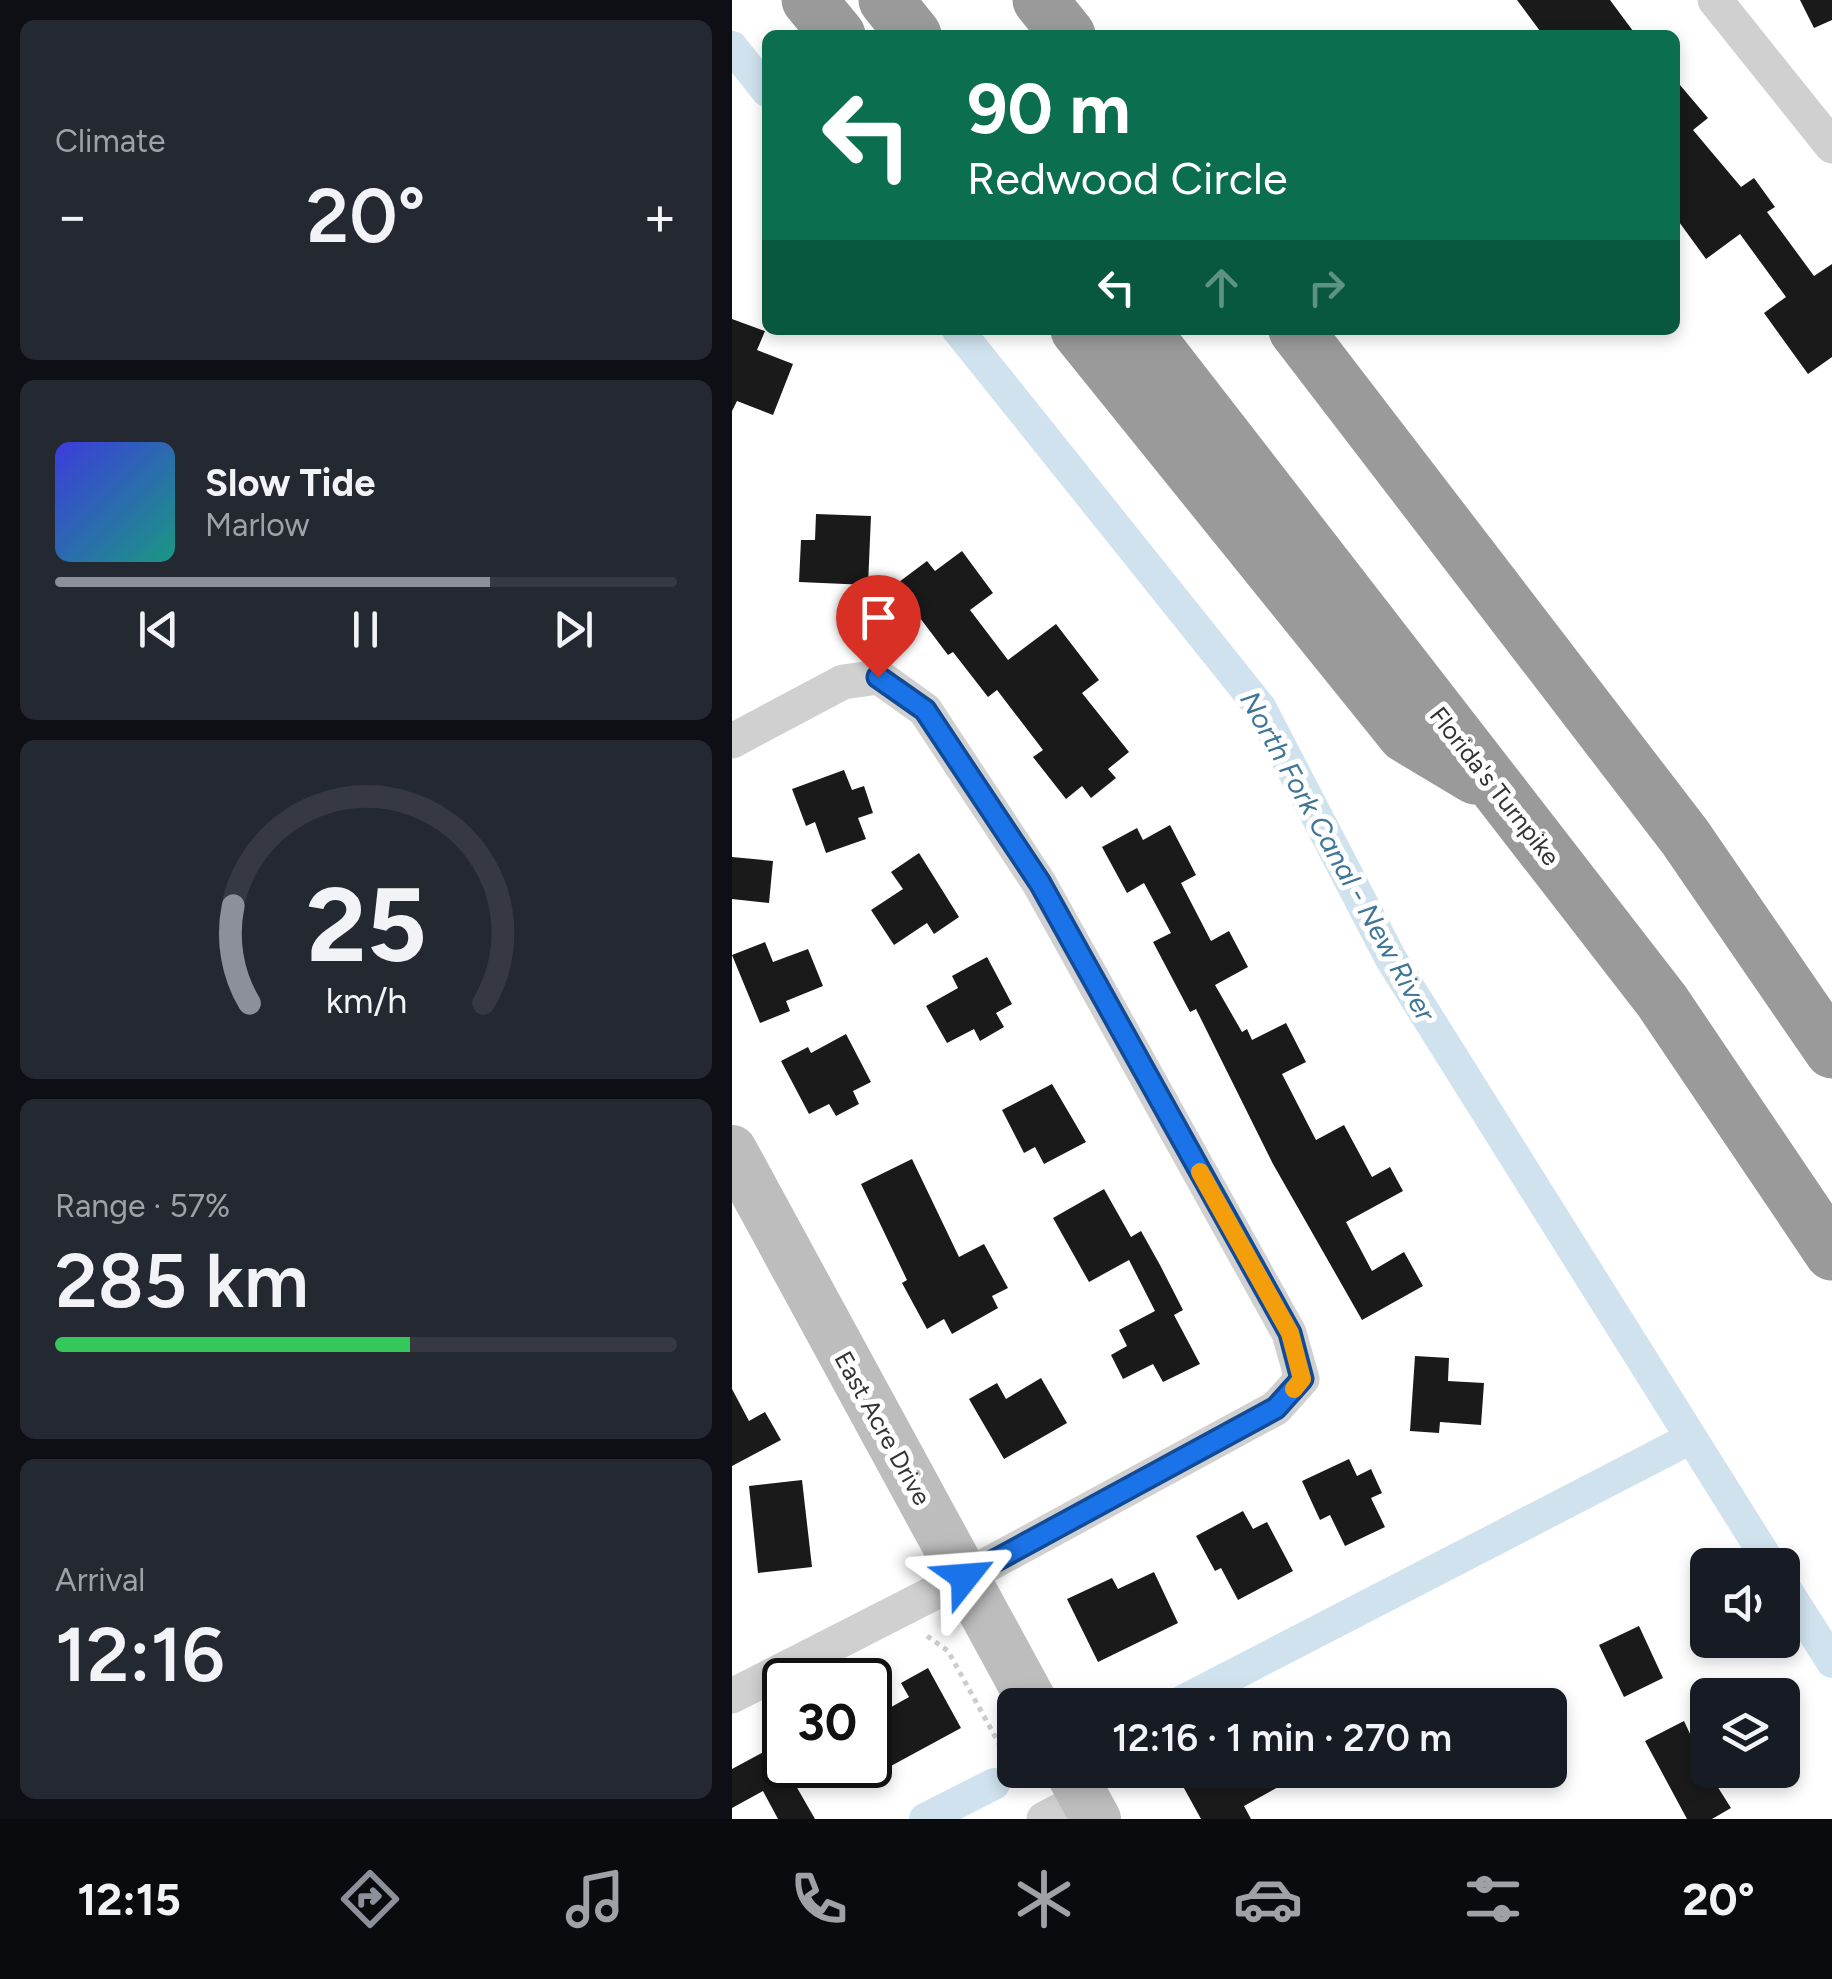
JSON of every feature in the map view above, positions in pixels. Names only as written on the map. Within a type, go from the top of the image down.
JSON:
[{"type":"highway","points":[[810,0],[834,30]]},
{"type":"highway","points":[[886,0],[910,30]]},
{"type":"highway","points":[[1040,0],[1064,30]]},
{"type":"highway","points":[[1084,0],[1096,30]]},
{"type":"highway","points":[[1082,335],[1405,735],[1501,793]]},
{"type":"highway","name":"Florida's Turnpike","points":[[1146,335],[1662,1002],[1832,1253]]},
{"type":"highway","points":[[1300,335],[1685,837],[1832,1050]]},
{"type":"street","points":[[1715,0],[1828,134]]},
{"type":"street","points":[[732,741],[844,682],[878,677],[925,710],[1040,883],[1290,1333],[1302,1379],[1276,1408],[965,1577],[732,1696]]},
{"type":"street","name":"East Acre Drive","points":[[732,1150],[1025,1688]]},
{"type":"path","points":[[927,1636],[948,1651],[997,1740]]},
{"type":"building","points":[[1517,0],[1610,0],[1632,30],[1539,30]]},
{"type":"building","points":[[1800,0],[1832,0],[1832,20],[1814,28]]},
{"type":"building","points":[[1680,85],[1708,118],[1693,130],[1741,187],[1754,178],[1775,207],[1767,212],[1814,276],[1832,264],[1832,357],[1808,374],[1764,313],[1786,297],[1740,234],[1706,259],[1680,223]]},
{"type":"building","points":[[732,319],[762,330],[757,350],[793,364],[773,415],[737,401],[732,411]]},
{"type":"building","points":[[816,514],[871,516],[868,585],[799,582],[801,540],[815,540]]},
{"type":"building","points":[[962,551],[993,593],[970,610],[1008,660],[1056,624],[1099,680],[1082,693],[1129,752],[1108,769],[1116,778],[1091,798],[1082,786],[1066,799],[1033,757],[1043,750],[997,690],[988,697],[953,652],[948,655],[917,614],[905,623],[883,594],[927,561],[935,571]]},
{"type":"building","points":[[844,770],[852,790],[864,786],[873,813],[858,818],[866,839],[826,853],[815,822],[806,826],[792,789]]},
{"type":"building","points":[[1170,825],[1196,875],[1181,883],[1211,941],[1229,931],[1248,967],[1215,985],[1242,1032],[1247,1029],[1252,1040],[1286,1023],[1306,1062],[1282,1074],[1316,1140],[1344,1125],[1372,1177],[1390,1167],[1403,1191],[1346,1222],[1372,1271],[1404,1252],[1423,1286],[1362,1320],[1273,1164],[1196,1009],[1190,1012],[1153,942],[1171,933],[1144,883],[1127,893],[1102,847],[1137,828],[1143,840]]},
{"type":"building","points":[[919,853],[959,917],[934,934],[927,923],[894,945],[871,910],[903,889],[891,872]]},
{"type":"building","points":[[732,857],[773,861],[769,903],[732,899]]},
{"type":"building","points":[[765,942],[773,962],[808,949],[823,986],[786,1001],[790,1011],[760,1023],[732,955]]},
{"type":"building","points":[[987,957],[1012,1004],[996,1013],[1004,1027],[980,1041],[974,1029],[947,1043],[926,1006],[958,988],[952,976]]},
{"type":"building","points":[[846,1034],[871,1082],[853,1091],[859,1104],[836,1116],[829,1104],[809,1114],[781,1061],[808,1047],[811,1053]]},
{"type":"building","points":[[1052,1084],[1086,1142],[1044,1164],[1035,1147],[1024,1153],[1002,1110]]},
{"type":"building","points":[[912,1159],[959,1257],[984,1244],[1008,1288],[992,1296],[998,1308],[952,1334],[944,1319],[927,1329],[902,1283],[907,1280],[861,1184]]},
{"type":"building","points":[[1104,1189],[1131,1237],[1141,1231],[1160,1265],[1183,1310],[1174,1315],[1200,1364],[1163,1382],[1153,1364],[1123,1379],[1111,1355],[1127,1346],[1119,1330],[1155,1311],[1129,1260],[1089,1282],[1053,1218]]},
{"type":"building","points":[[1415,1356],[1449,1358],[1448,1381],[1484,1383],[1481,1425],[1440,1422],[1439,1433],[1410,1431]]},
{"type":"building","points":[[1041,1378],[1067,1423],[1004,1459],[969,1399],[997,1383],[1006,1399]]},
{"type":"building","points":[[732,1389],[749,1421],[765,1412],[781,1440],[732,1466]]},
{"type":"building","points":[[1349,1459],[1357,1476],[1371,1469],[1382,1493],[1371,1498],[1385,1527],[1345,1546],[1330,1515],[1320,1520],[1302,1481]]},
{"type":"building","points":[[802,1480],[812,1567],[758,1573],[749,1486]]},
{"type":"building","points":[[1243,1511],[1253,1529],[1267,1522],[1293,1571],[1238,1600],[1221,1568],[1215,1571],[1196,1536]]},
{"type":"building","points":[[1154,1572],[1178,1623],[1098,1662],[1067,1599],[1112,1578],[1118,1589]]},
{"type":"building","points":[[1639,1626],[1663,1678],[1624,1697],[1599,1645]]},
{"type":"building","points":[[928,1668],[961,1728],[892,1765],[892,1707],[909,1697],[901,1683]]},
{"type":"building","points":[[1684,1721],[1690,1734],[1690,1788],[1718,1788],[1731,1808],[1712,1819],[1687,1819],[1645,1741]]},
{"type":"building","points":[[762,1753],[762,1788],[797,1788],[815,1819],[778,1819],[763,1791],[732,1808],[732,1769]]},
{"type":"building","points":[[1184,1788],[1276,1788],[1244,1806],[1251,1819],[1201,1819]]},
{"type":"waterway","name":"North Fork Canal - New River","points":[[732,47],[762,85]]},
{"type":"waterway","name":"North Fork Canal - New River","points":[[962,335],[1260,707],[1391,959],[1760,1548]]},
{"type":"waterway","points":[[1208,1688],[1691,1438]]},
{"type":"waterway","name":"North Fork Canal - New River","points":[[1800,1611],[1832,1662]]},
{"type":"waterway","points":[[925,1819],[994,1784]]},
{"type":"slow traffic","points":[[1200,1172],[1290,1333],[1302,1379],[1294,1389]]},
{"type":"route","points":[[878,677],[925,710],[1040,883],[1290,1333],[1302,1379],[1276,1408],[965,1577]]}]
